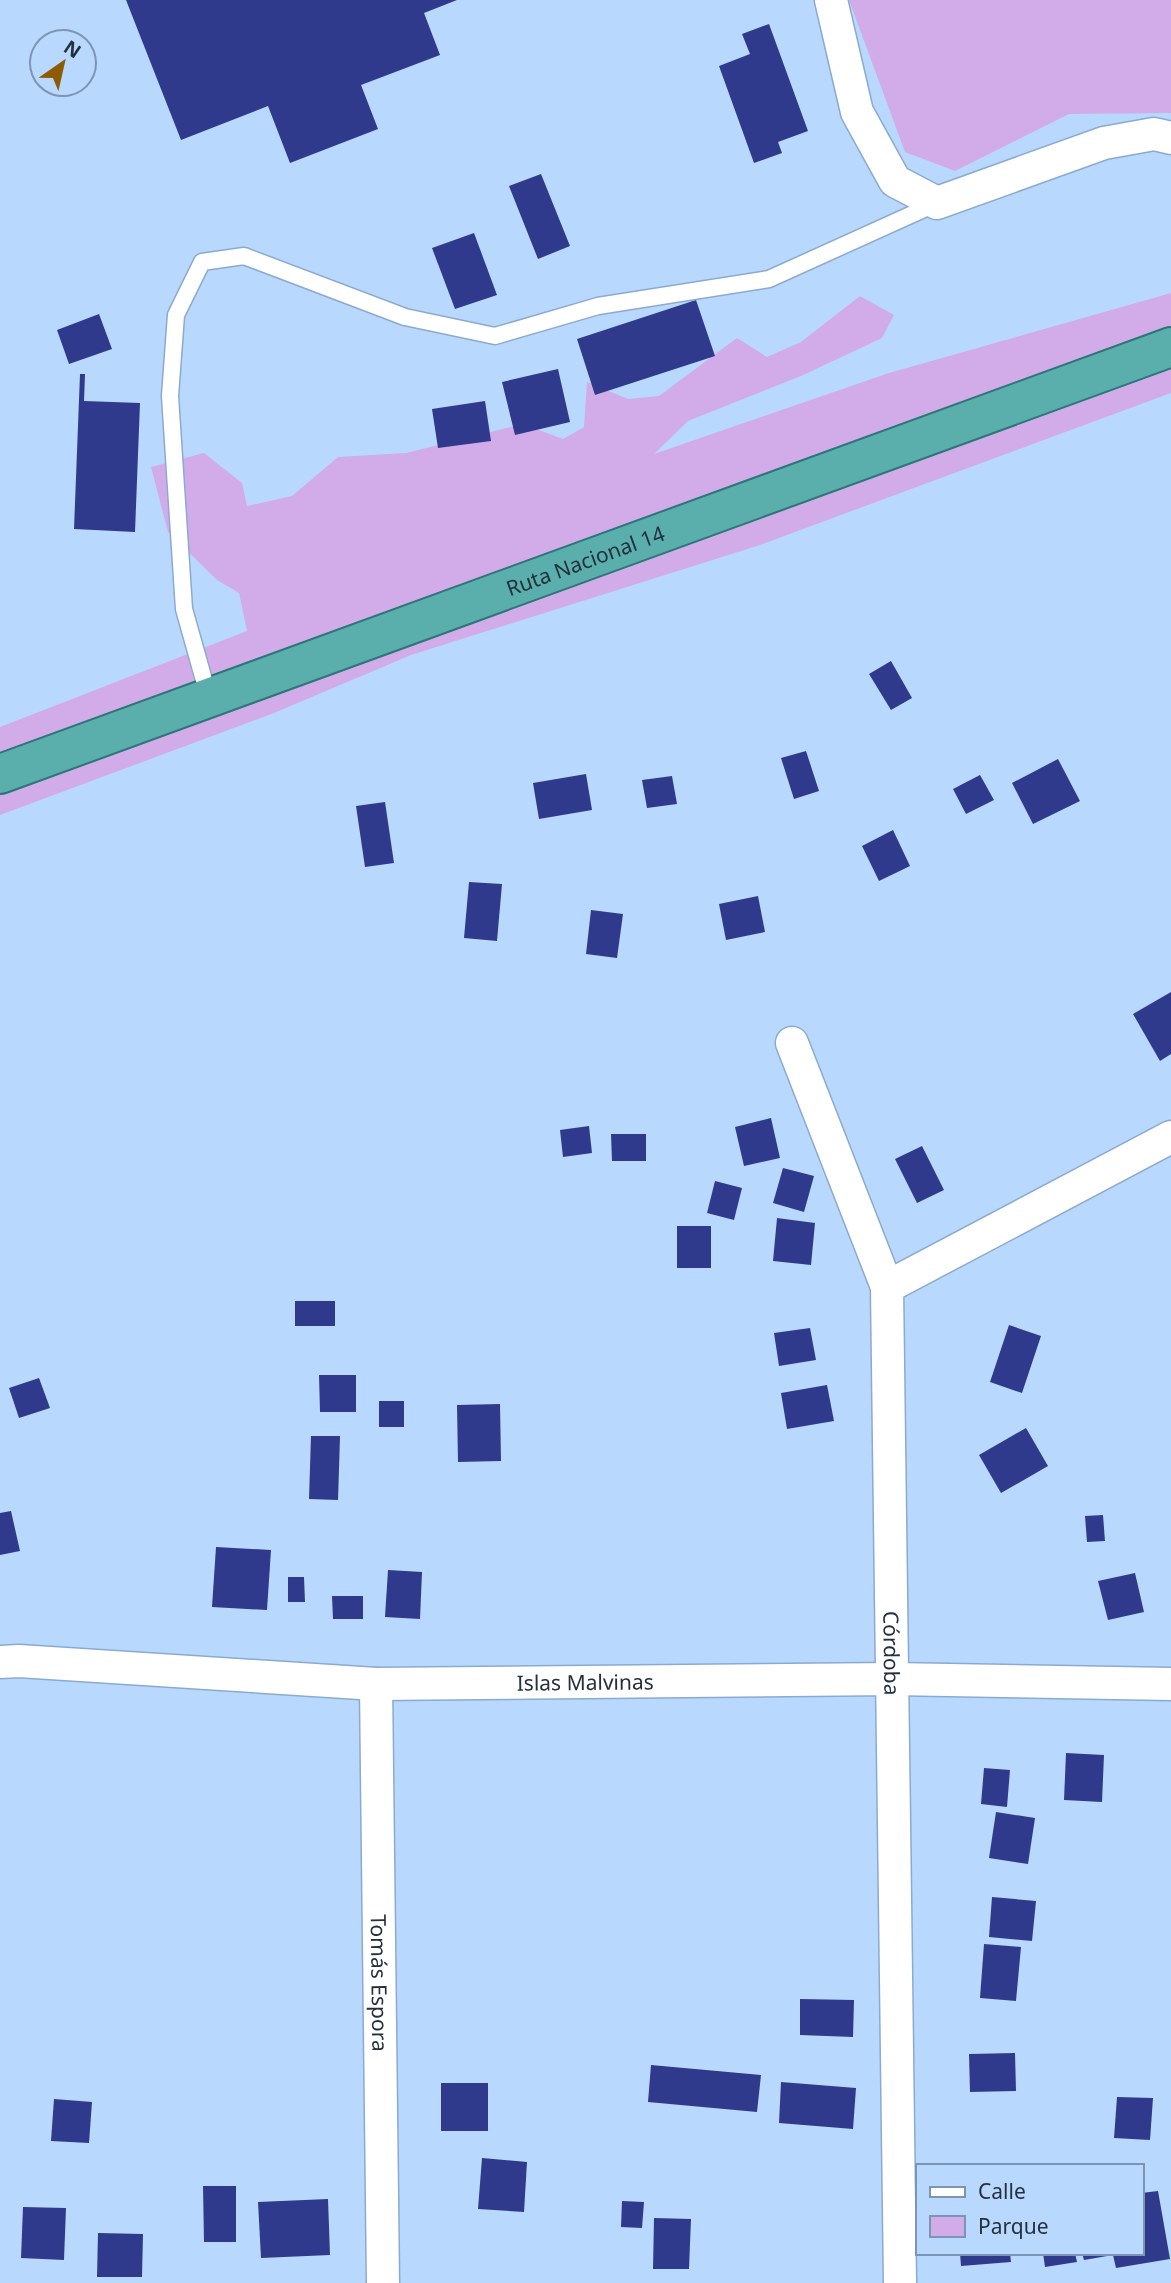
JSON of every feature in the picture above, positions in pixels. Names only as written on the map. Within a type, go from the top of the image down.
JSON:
[{"type":"highway","name":"Ruta Nacional 14","points":[[0,774],[1171,347]]},
{"type":"street","points":[[831,0],[857,113],[895,181],[937,203],[1104,143],[1154,134],[1171,138]]},
{"type":"street","name":"Córdoba","points":[[792,1043],[887,1287],[901,2283]]},
{"type":"street","points":[[887,1287],[1171,1137]]},
{"type":"street","name":"Islas Malvinas","points":[[0,1662],[19,1661],[376,1684],[894,1679],[1171,1684]]},
{"type":"street","name":"Tomás Espora","points":[[376,1684],[383,2283]]},
{"type":"lane","points":[[209,698],[184,609],[170,396],[176,315],[202,262],[244,256],[405,317],[495,336],[598,306],[769,279],[937,203]]},
{"type":"green space","points":[[849,0],[1171,0],[1171,113],[1069,114],[955,171],[905,152]]},
{"type":"green space","points":[[1171,293],[1171,393],[757,546],[411,655],[274,713],[0,815],[0,727],[247,631],[239,593],[217,580],[168,532],[151,467],[204,453],[242,483],[247,506],[292,496],[338,457],[406,453],[523,424],[563,439],[584,427],[587,382],[628,399],[659,396],[737,338],[767,357],[801,342],[860,296],[894,315],[882,338],[801,376],[688,421],[654,454],[889,373]]},
{"type":"building","points":[[126,0],[457,0],[424,13],[440,55],[361,85],[378,129],[290,163],[268,106],[181,140]]},
{"type":"building","points":[[769,24],[808,131],[778,142],[782,153],[754,163],[719,66],[750,54],[742,34]]},
{"type":"building","points":[[541,174],[570,246],[538,259],[509,186]]},
{"type":"building","points":[[474,233],[497,295],[455,309],[432,248]]},
{"type":"building","points":[[696,300],[715,356],[595,395],[577,339]]},
{"type":"building","points":[[99,314],[112,349],[69,364],[57,330]]},
{"type":"building","points":[[558,369],[570,422],[515,435],[502,382]]},
{"type":"building","points":[[80,374],[85,374],[84,401],[140,403],[135,532],[74,529]]},
{"type":"building","points":[[485,401],[491,441],[438,448],[432,409]]},
{"type":"building","points":[[891,661],[912,698],[891,710],[869,674]]},
{"type":"building","points":[[806,751],[819,791],[794,799],[781,758]]},
{"type":"building","points":[[1058,759],[1080,801],[1033,824],[1012,783]]},
{"type":"building","points":[[586,774],[592,810],[539,819],[533,783]]},
{"type":"building","points":[[980,775],[994,800],[966,814],[953,789]]},
{"type":"building","points":[[672,776],[677,804],[647,808],[642,780]]},
{"type":"building","points":[[385,802],[394,863],[365,867],[356,806]]},
{"type":"building","points":[[893,830],[910,866],[879,881],[862,846]]},
{"type":"building","points":[[469,882],[502,884],[497,941],[464,938]]},
{"type":"building","points":[[758,896],[765,932],[726,940],[719,904]]},
{"type":"building","points":[[591,910],[623,914],[617,958],[586,954]]},
{"type":"building","points":[[1171,992],[1171,1054],[1160,1061],[1133,1014]]},
{"type":"building","points":[[771,1118],[780,1158],[744,1166],[735,1127]]},
{"type":"building","points":[[589,1126],[592,1153],[563,1157],[560,1130]]},
{"type":"building","points":[[611,1134],[646,1134],[646,1161],[612,1161]]},
{"type":"building","points":[[922,1146],[944,1190],[917,1203],[895,1159]]},
{"type":"building","points":[[783,1168],[814,1176],[804,1212],[773,1203]]},
{"type":"building","points":[[715,1181],[742,1188],[734,1220],[707,1213]]},
{"type":"building","points":[[777,1218],[815,1223],[811,1265],[773,1261]]},
{"type":"building","points":[[677,1226],[711,1226],[711,1268],[677,1268]]},
{"type":"building","points":[[295,1301],[335,1301],[335,1326],[295,1326]]},
{"type":"building","points":[[1009,1325],[1041,1336],[1022,1393],[990,1382]]},
{"type":"building","points":[[810,1328],[816,1360],[779,1366],[774,1333]]},
{"type":"building","points":[[319,1375],[356,1375],[356,1412],[320,1412]]},
{"type":"building","points":[[39,1378],[50,1408],[19,1418],[9,1388]]},
{"type":"building","points":[[827,1385],[834,1421],[787,1429],[781,1393]]},
{"type":"building","points":[[379,1401],[404,1401],[404,1427],[379,1427]]},
{"type":"building","points":[[500,1404],[501,1461],[458,1462],[457,1405]]},
{"type":"building","points":[[1026,1428],[1048,1466],[1001,1493],[979,1455]]},
{"type":"building","points":[[311,1436],[340,1436],[338,1500],[309,1499]]},
{"type":"building","points":[[11,1511],[20,1551],[0,1555],[0,1513]]},
{"type":"building","points":[[1103,1515],[1105,1541],[1087,1542],[1085,1516]]},
{"type":"building","points":[[216,1547],[271,1550],[267,1610],[212,1607]]},
{"type":"building","points":[[388,1570],[422,1572],[420,1619],[385,1617]]},
{"type":"building","points":[[1135,1573],[1144,1612],[1108,1620],[1098,1581]]},
{"type":"building","points":[[288,1577],[304,1577],[305,1602],[288,1602]]},
{"type":"building","points":[[332,1596],[363,1596],[363,1619],[333,1619]]},
{"type":"building","points":[[1066,1753],[1104,1755],[1102,1802],[1064,1800]]},
{"type":"building","points":[[984,1768],[1010,1770],[1007,1807],[981,1804]]},
{"type":"building","points":[[996,1812],[1035,1818],[1028,1864],[989,1858]]},
{"type":"building","points":[[992,1897],[1036,1901],[1032,1941],[989,1937]]},
{"type":"building","points":[[984,1944],[1021,1947],[1016,2001],[980,1998]]},
{"type":"building","points":[[800,1999],[854,2000],[853,2037],[800,2035]]},
{"type":"building","points":[[1015,2053],[1016,2091],[970,2092],[969,2054]]},
{"type":"building","points":[[651,2065],[761,2075],[757,2112],[648,2102]]},
{"type":"building","points":[[781,2082],[856,2088],[853,2129],[779,2123]]},
{"type":"building","points":[[441,2083],[488,2083],[488,2131],[441,2131]]},
{"type":"building","points":[[1117,2097],[1153,2098],[1150,2140],[1114,2138]]},
{"type":"building","points":[[54,2099],[92,2102],[89,2143],[51,2141]]},
{"type":"building","points":[[482,2158],[527,2162],[524,2212],[478,2209]]},
{"type":"building","points":[[203,2186],[236,2186],[236,2242],[204,2242]]},
{"type":"building","points":[[1158,2191],[1170,2259],[1116,2268],[1113,2255],[1143,2255],[1143,2193]]},
{"type":"building","points":[[328,2199],[330,2255],[261,2258],[258,2202]]},
{"type":"building","points":[[622,2201],[644,2202],[642,2228],[621,2227]]},
{"type":"building","points":[[23,2207],[66,2208],[64,2260],[21,2258]]},
{"type":"building","points":[[654,2218],[691,2219],[689,2269],[653,2269]]},
{"type":"building","points":[[98,2233],[143,2234],[142,2277],[97,2277]]},
{"type":"building","points":[[960,2255],[1010,2255],[1011,2262],[961,2266]]},
{"type":"building","points":[[1043,2255],[1075,2255],[1077,2262],[1045,2267]]},
{"type":"building","points":[[1083,2255],[1113,2255],[1084,2260]]}]
